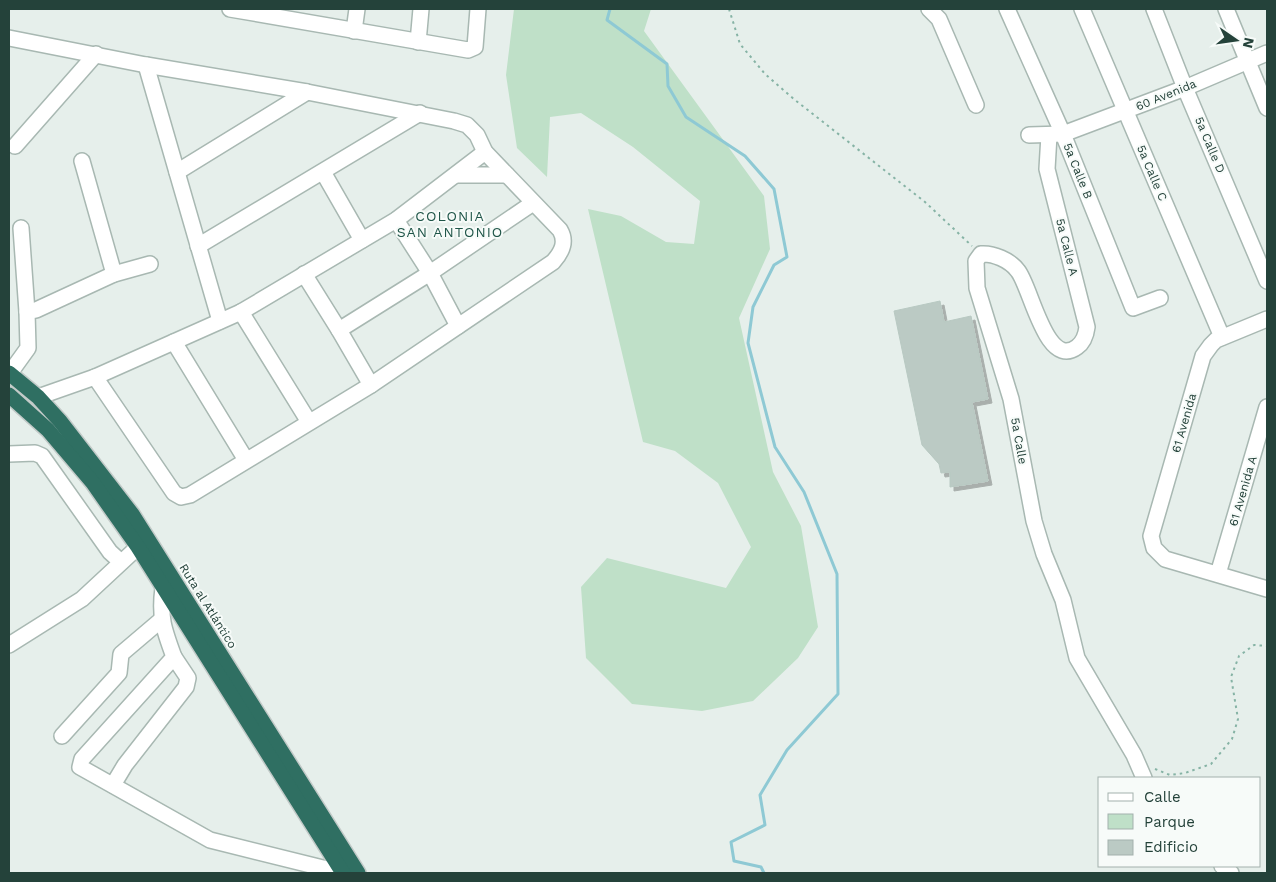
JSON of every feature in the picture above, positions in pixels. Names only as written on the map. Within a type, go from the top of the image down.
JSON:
[{"type":"highway","name":"Ruta al Atlántico","points":[[9,373],[38,398],[60,421],[132,514],[358,873]]},
{"type":"highway","points":[[9,395],[48,430],[93,483],[138,546],[343,873]]},
{"type":"street","points":[[230,9],[293,14],[354,31],[468,50],[472,50],[475,47],[478,9]]},
{"type":"street","points":[[354,31],[357,9]]},
{"type":"street","points":[[418,42],[421,9]]},
{"type":"street","points":[[929,9],[939,19],[976,105]]},
{"type":"street","name":"5a Calle B","points":[[1007,9],[1056,134],[1133,308],[1160,298]]},
{"type":"street","name":"5a Calle C","points":[[1082,9],[1222,337]]},
{"type":"street","name":"5a Calle D","points":[[1154,9],[1185,88],[1267,281]]},
{"type":"street","points":[[1226,9],[1267,108]]},
{"type":"street","points":[[9,38],[146,65],[420,113],[454,121],[467,126],[477,135],[485,152],[560,230],[564,237],[559,256],[553,262],[370,384],[190,494],[181,497],[174,493],[95,377]]},
{"type":"street","name":"60 Avenida","points":[[1056,134],[1125,112],[1267,53]]},
{"type":"street","points":[[15,146],[96,54]]},
{"type":"street","points":[[146,65],[220,321]]},
{"type":"street","points":[[177,172],[307,92]]},
{"type":"street","points":[[198,246],[420,113]]},
{"type":"street","points":[[1029,135],[1056,134]]},
{"type":"street","name":"5a Calle A","points":[[980,254],[988,254],[1009,262],[1019,271],[1040,322],[1053,345],[1058,349],[1069,351],[1080,346],[1084,340],[1087,327],[1047,169],[1056,134]]},
{"type":"street","points":[[38,398],[95,377],[241,312],[396,220],[485,152]]},
{"type":"street","points":[[82,161],[114,274]]},
{"type":"street","points":[[324,172],[362,240]]},
{"type":"street","points":[[456,175],[507,175]]},
{"type":"street","points":[[339,330],[430,273],[533,203]]},
{"type":"street","points":[[396,220],[430,273],[458,326]]},
{"type":"street","points":[[9,373],[28,348],[21,228]]},
{"type":"street","name":"5a Calle","points":[[980,254],[976,261],[977,288],[1011,399],[1028,494],[1039,538],[1062,600],[1078,658],[1086,675],[1134,755],[1149,774]]},
{"type":"street","points":[[27,312],[36,310],[114,274],[150,264]]},
{"type":"street","points":[[304,274],[370,384]]},
{"type":"street","points":[[241,312],[309,422]]},
{"type":"street","name":"61 Avenida","points":[[1218,574],[1165,559],[1154,548],[1151,536],[1203,356],[1211,345],[1222,337],[1267,319]]},
{"type":"street","points":[[9,357],[21,341],[28,339]]},
{"type":"street","points":[[174,342],[246,460]]},
{"type":"street","name":"61 Avenida A","points":[[1218,574],[1267,407]]},
{"type":"street","points":[[9,454],[35,453],[42,456],[110,552],[120,562]]},
{"type":"street","points":[[9,645],[82,599],[138,546]]},
{"type":"street","points":[[1218,574],[1267,589]]},
{"type":"street","points":[[113,785],[125,765],[186,687],[188,678],[174,657],[161,620],[163,588]]},
{"type":"street","points":[[62,736],[119,673],[121,654],[161,620]]},
{"type":"street","points":[[174,657],[82,759],[80,767],[210,840],[343,873]]},
{"type":"path","points":[[729,9],[740,44],[765,74],[795,100],[925,202],[980,254]]},
{"type":"path","points":[[1149,774],[1170,775],[1184,773],[1212,764],[1232,739],[1238,719],[1231,677],[1239,656],[1254,645],[1267,646]]},
{"type":"green space","points":[[514,9],[651,9],[644,31],[764,196],[770,249],[739,318],[773,472],[801,526],[818,627],[798,658],[753,701],[702,711],[632,704],[586,658],[581,587],[607,558],[726,588],[751,547],[718,483],[675,451],[643,442],[588,209],[621,216],[666,242],[694,244],[700,201],[633,147],[581,113],[550,117],[547,177],[517,148],[506,75]]},
{"type":"building","points":[[940,301],[944,322],[971,316],[988,399],[972,402],[988,481],[950,487],[950,472],[941,473],[939,464],[922,445],[894,311]]},
{"type":"waterway","points":[[610,9],[607,20],[667,64],[668,86],[686,117],[745,156],[774,189],[787,257],[774,265],[753,307],[748,343],[775,447],[804,492],[837,574],[838,694],[787,750],[760,795],[765,825],[731,842],[734,861],[761,867],[764,873]]},
{"type":"district","name":"COLONIA SAN ANTONIO","points":[[450,224]]}]
